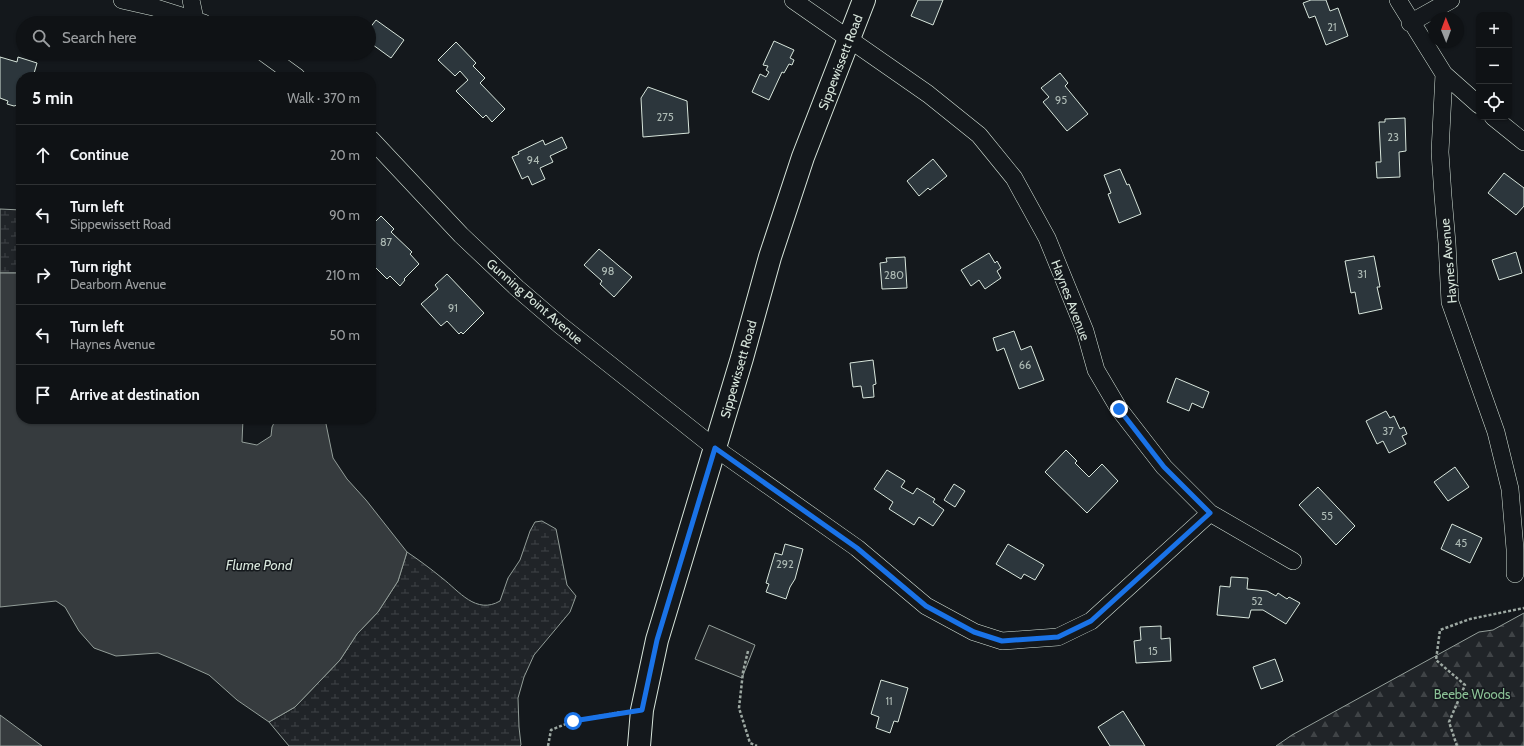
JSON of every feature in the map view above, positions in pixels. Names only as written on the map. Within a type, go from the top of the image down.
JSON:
[{"type":"main road","name":"Sippewissett Road","points":[[639,746],[642,710],[657,640],[715,448],[770,257],[800,164],[864,0]]},
{"type":"street","points":[[122,0],[181,16]]},
{"type":"street","points":[[191,0],[197,16]]},
{"type":"street","name":"Haynes Avenue","points":[[793,0],[849,37],[928,94],[979,135],[1014,178],[1047,238],[1085,331],[1096,370],[1119,409],[1164,467],[1210,513],[1293,561]]},
{"type":"street","points":[[1398,0],[1410,22],[1444,74],[1476,102]]},
{"type":"street","points":[[1410,22],[1451,0]]},
{"type":"street","points":[[274,60],[290,72]]},
{"type":"street","name":"Haynes Avenue","points":[[1444,74],[1440,152],[1450,302],[1496,432],[1510,489],[1515,549],[1515,574]]},
{"type":"street","points":[[1497,120],[1524,142]]},
{"type":"street","name":"Gunning Point Avenue","points":[[376,144],[461,235],[517,288],[560,325],[715,448],[857,548],[926,606],[974,632],[1002,641],[1058,637],[1091,621],[1210,513]]},
{"type":"path","points":[[1457,746],[1449,722],[1465,685],[1436,660],[1440,630],[1470,619],[1524,608]]},
{"type":"path","points":[[748,651],[743,672],[739,708],[750,743],[757,746]]},
{"type":"path","points":[[548,746],[551,730],[573,721],[642,710]]},
{"type":"green space","points":[[0,209],[16,210],[16,273],[0,273]]},
{"type":"green space","points":[[542,521],[556,529],[567,585],[576,596],[570,612],[534,655],[524,677],[518,698],[520,746],[289,746],[269,722],[295,707],[340,660],[357,634],[378,612],[398,581],[407,552],[434,571],[468,600],[483,605],[491,605],[500,601],[508,578],[520,560],[530,531],[535,522]]},
{"type":"green space","name":"Beebe Woods","points":[[1524,613],[1524,746],[1276,746],[1292,735],[1479,632],[1493,630]]},
{"type":"shaded area","points":[[709,625],[755,645],[742,678],[695,659]]},
{"type":"water","name":"Flume Pond","points":[[0,273],[16,273],[16,424],[243,424],[242,442],[257,445],[271,436],[274,424],[326,424],[333,458],[347,479],[366,500],[407,552],[398,581],[378,612],[357,634],[340,660],[295,707],[269,722],[237,700],[209,675],[180,662],[158,653],[116,656],[94,648],[79,631],[65,607],[56,601],[0,607]]},
{"type":"water","points":[[0,715],[42,746],[0,746]]},
{"type":"building","points":[[918,0],[943,0],[933,25],[911,16]]},
{"type":"building","points":[[1311,0],[1326,0],[1330,11],[1338,8],[1348,36],[1326,45],[1315,16],[1309,18],[1303,3]]},
{"type":"building","points":[[376,20],[404,40],[391,58],[376,47]]},
{"type":"building","points":[[774,41],[794,50],[790,58],[794,60],[792,65],[789,64],[784,73],[782,72],[769,100],[752,92],[760,74],[766,77],[769,72],[766,70],[768,66],[763,65]]},
{"type":"building","points":[[456,42],[476,63],[473,66],[485,78],[480,83],[505,109],[492,122],[486,115],[483,118],[456,91],[468,80],[460,71],[455,76],[438,60]]},
{"type":"building","points":[[0,57],[17,62],[17,60],[28,60],[37,63],[34,72],[16,72],[16,105],[7,104],[8,101],[0,98]]},
{"type":"building","points":[[1060,73],[1068,83],[1065,86],[1088,114],[1067,131],[1043,102],[1049,97],[1041,88]]},
{"type":"building","points":[[648,87],[687,101],[689,133],[643,137],[641,98]]},
{"type":"building","points":[[1405,118],[1406,151],[1399,152],[1400,177],[1377,178],[1376,162],[1381,162],[1379,122],[1385,122],[1385,119]]},
{"type":"building","points":[[562,137],[567,148],[550,156],[553,162],[540,168],[545,179],[532,185],[528,176],[522,179],[512,157],[519,154],[518,152],[543,140],[545,145]]},
{"type":"building","points":[[933,159],[947,176],[930,190],[928,188],[919,196],[907,181]]},
{"type":"building","points":[[1120,169],[1127,185],[1129,184],[1141,214],[1119,223],[1108,194],[1111,193],[1104,175]]},
{"type":"building","points":[[1504,173],[1524,188],[1524,206],[1516,215],[1488,193]]},
{"type":"building","points":[[381,216],[394,229],[391,232],[412,252],[410,254],[419,264],[404,279],[405,280],[400,286],[390,276],[387,279],[376,268],[376,221]]},
{"type":"building","points":[[599,249],[632,277],[614,297],[600,284],[602,281],[584,265]]},
{"type":"building","points":[[1516,252],[1522,273],[1499,280],[1492,260]]},
{"type":"building","points":[[989,253],[995,263],[997,261],[1001,268],[997,271],[1001,278],[985,289],[979,280],[971,286],[961,270]]},
{"type":"building","points":[[1374,256],[1380,287],[1377,287],[1382,309],[1359,314],[1355,292],[1351,293],[1345,261]]},
{"type":"building","points":[[905,257],[907,288],[882,289],[880,263],[887,262],[886,258]]},
{"type":"building","points":[[447,274],[484,313],[463,334],[461,332],[459,334],[447,321],[441,326],[421,304],[438,289],[435,285]]},
{"type":"building","points":[[1014,331],[1021,350],[1031,346],[1044,380],[1019,389],[1004,348],[997,351],[993,338]]},
{"type":"building","points":[[873,360],[876,384],[873,385],[874,397],[863,398],[861,386],[853,387],[850,363]]},
{"type":"building","points":[[1176,378],[1209,392],[1203,408],[1192,403],[1189,411],[1167,402]]},
{"type":"building","points":[[1386,411],[1390,418],[1394,416],[1400,429],[1404,427],[1407,434],[1402,436],[1406,444],[1389,453],[1383,441],[1377,444],[1366,421]]},
{"type":"building","points":[[1066,450],[1077,461],[1075,463],[1089,477],[1102,464],[1118,481],[1087,513],[1045,472]]},
{"type":"building","points":[[1455,467],[1469,487],[1448,501],[1434,482]]},
{"type":"building","points":[[887,470],[905,481],[901,487],[913,494],[917,488],[935,499],[933,502],[944,510],[933,526],[919,517],[914,525],[889,509],[893,502],[874,489]]},
{"type":"building","points":[[954,484],[965,491],[955,507],[944,500]]},
{"type":"building","points":[[1318,487],[1355,526],[1336,545],[1299,505]]},
{"type":"building","points":[[1452,524],[1482,538],[1470,563],[1441,549]]},
{"type":"building","points":[[785,544],[803,549],[795,579],[790,587],[786,599],[766,592],[769,584],[766,583],[775,553],[782,555]]},
{"type":"building","points":[[1008,544],[1044,565],[1035,580],[1024,574],[1021,579],[996,564]]},
{"type":"building","points":[[1231,577],[1248,578],[1247,589],[1267,591],[1276,596],[1278,593],[1287,599],[1289,597],[1300,603],[1286,624],[1263,610],[1251,610],[1249,618],[1217,615],[1220,586],[1230,587]]},
{"type":"building","points":[[1161,626],[1161,639],[1170,638],[1171,661],[1136,663],[1134,641],[1141,640],[1140,627]]},
{"type":"building","points":[[1275,659],[1283,681],[1261,689],[1253,667]]},
{"type":"building","points":[[881,680],[908,688],[898,722],[894,721],[890,733],[876,728],[879,717],[871,714]]},
{"type":"building","points":[[1123,711],[1145,746],[1110,746],[1098,727]]},
{"type":"route","points":[[573,721],[642,710],[657,640],[715,448],[857,548],[926,606],[974,632],[1002,641],[1058,637],[1091,621],[1210,513],[1164,467],[1119,409]]}]
